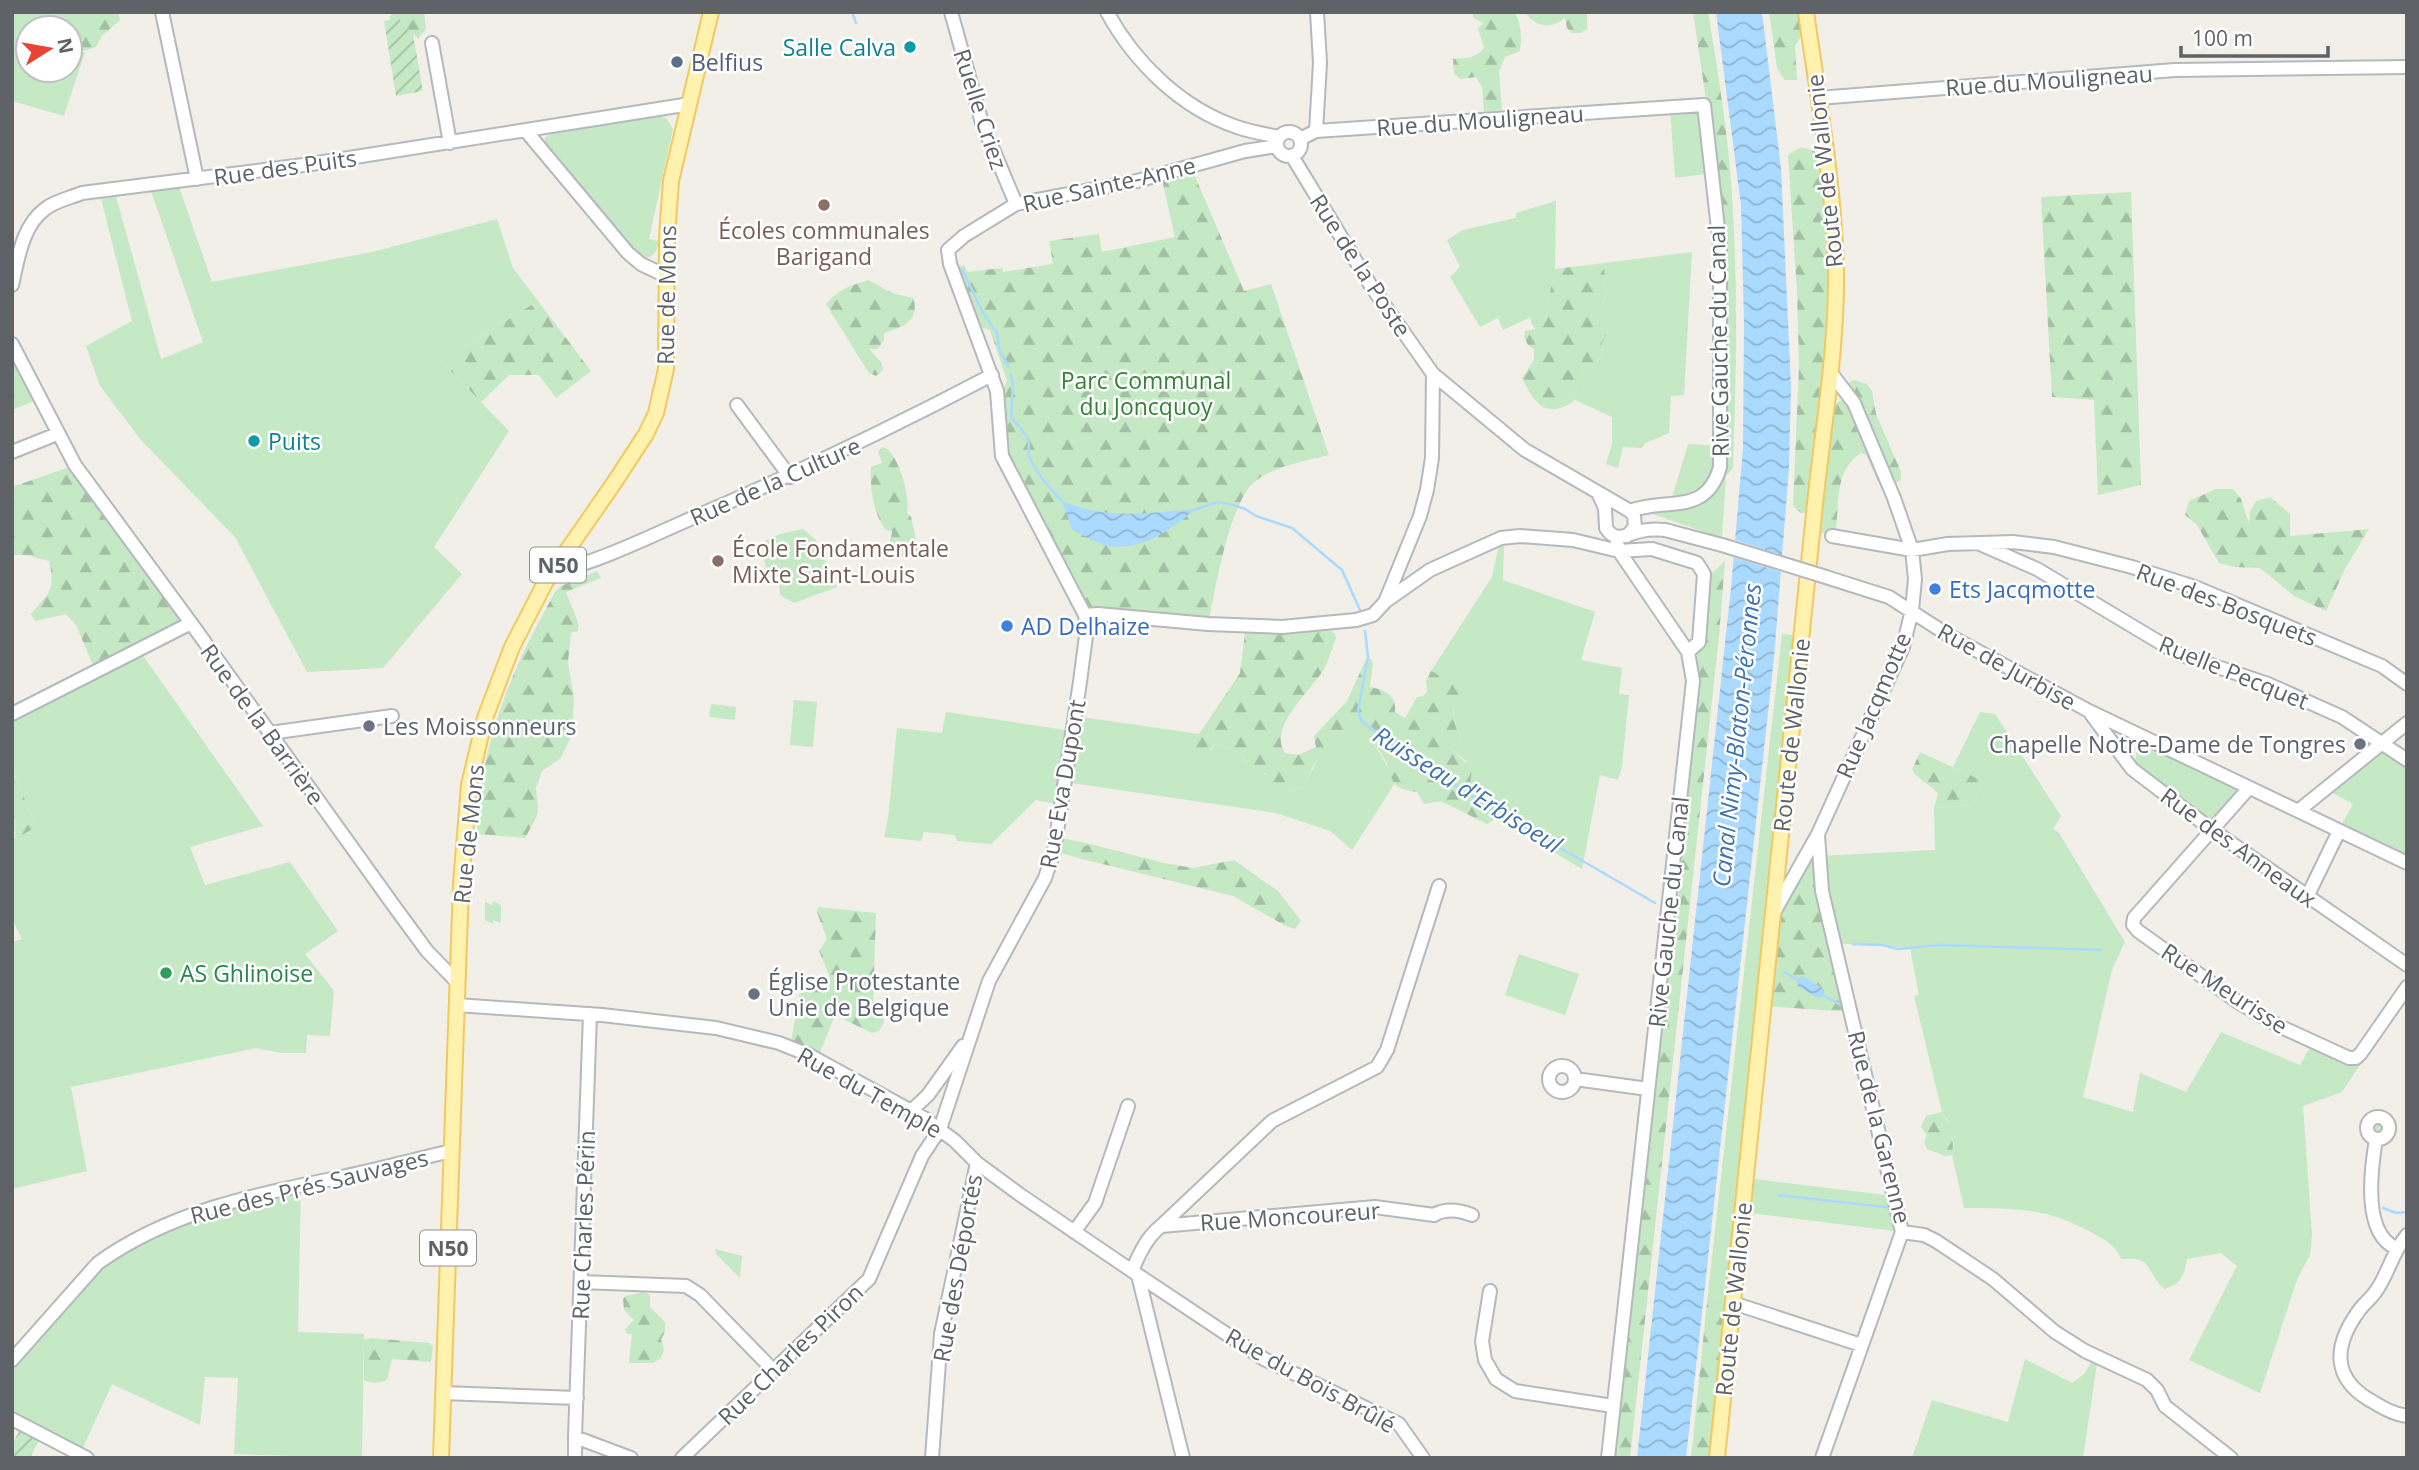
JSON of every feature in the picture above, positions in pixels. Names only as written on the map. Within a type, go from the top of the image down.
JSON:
[{"type":"main road","name":"Rue de Mons","points":[[441,1458],[463,833],[476,753],[485,718],[512,647],[552,573],[646,434],[656,413],[666,369],[666,276],[671,181],[711,12]]},
{"type":"main road","name":"Route de Wallonie","points":[[1717,1458],[1818,476],[1831,373],[1835,251],[1806,12]]},
{"type":"street","points":[[162,12],[197,179]]},
{"type":"street","name":"Ruelle Criez","points":[[951,12],[982,123],[1016,204]]},
{"type":"street","points":[[1107,12],[1121,37],[1145,65],[1189,104],[1214,118],[1278,141],[1284,155],[1292,156],[1300,148],[1300,139],[1294,133],[1289,132],[1278,141]]},
{"type":"street","points":[[1316,131],[1320,62],[1317,12]]},
{"type":"street","points":[[432,44],[450,142]]},
{"type":"street","name":"Rue du Mouligneau","points":[[1818,98],[2175,70],[2407,67]]},
{"type":"street","name":"Rue des Puits","points":[[12,285],[22,244],[32,222],[46,208],[82,193],[526,131],[690,104]]},
{"type":"street","name":"Rue du Mouligneau","points":[[1300,139],[1316,131],[1704,105]]},
{"type":"street","name":"Rive Gauche du Canal","points":[[1628,512],[1649,505],[1690,502],[1709,490],[1717,479],[1720,467],[1720,246],[1704,105]]},
{"type":"street","points":[[526,131],[628,253],[641,264],[666,276]]},
{"type":"street","name":"Rue Sainte-Anne","points":[[992,375],[950,264],[948,250],[951,245],[1016,204],[1137,181],[1278,141]]},
{"type":"street","name":"Rue de la Poste","points":[[1292,156],[1371,286],[1433,374]]},
{"type":"street","points":[[12,344],[75,465],[191,624]]},
{"type":"street","name":"Rue Jacqmotte","points":[[1773,915],[1818,834],[1903,646],[1912,610],[1915,579],[1912,550],[1894,498],[1854,403],[1831,373]]},
{"type":"street","points":[[1433,374],[1525,450],[1628,512],[1670,531]]},
{"type":"street","points":[[1385,602],[1420,516],[1427,490],[1432,458],[1433,374]]},
{"type":"street","points":[[992,375],[998,400],[1002,456],[1085,615],[1282,627],[1363,619],[1373,615],[1385,602],[1430,570],[1501,538],[1520,536],[1573,540],[1619,551],[1661,550],[1697,563],[1705,580],[1699,642],[1688,652]]},
{"type":"street","name":"Rue de la Culture","points":[[552,573],[590,562],[790,477],[885,432],[992,375]]},
{"type":"street","points":[[737,405],[790,477]]},
{"type":"street","points":[[12,452],[57,434]]},
{"type":"street","points":[[1598,494],[1605,508],[1608,533],[1622,537],[1649,530],[1670,531]]},
{"type":"street","points":[[1573,540],[1588,538],[1612,510],[1628,512]]},
{"type":"street","points":[[1622,537],[1635,527],[1628,512]]},
{"type":"street","name":"Rue de Jurbise","points":[[1670,531],[1889,597],[1948,635],[2089,711],[2407,863]]},
{"type":"street","name":"Rue des Bosquets","points":[[1832,536],[1912,550],[1948,544],[2013,541],[2054,547],[2132,567],[2195,587],[2382,666],[2407,684]]},
{"type":"street","name":"Rive Gauche du Canal","points":[[1608,1458],[1693,681],[1688,652],[1619,551],[1622,537]]},
{"type":"street","name":"Ruelle Pecquet","points":[[1977,542],[2037,569],[2179,654],[2268,684],[2342,717],[2407,760]]},
{"type":"street","name":"Rue Eva Dupont","points":[[971,1034],[989,981],[1045,878],[1051,861],[1080,682],[1087,628],[1085,615]]},
{"type":"street","name":"Rue de la Barrière","points":[[12,714],[191,624],[427,951],[457,982]]},
{"type":"street","name":"Rue des Anneaux","points":[[2089,711],[2132,769],[2211,829],[2407,965]]},
{"type":"street","points":[[270,733],[392,716]]},
{"type":"street","points":[[2298,811],[2407,723]]},
{"type":"street","points":[[2211,829],[2249,788]]},
{"type":"street","name":"Rue Meurisse","points":[[2211,829],[2134,918],[2133,925],[2138,931],[2238,1002],[2279,1026],[2349,1058],[2356,1058],[2361,1052],[2407,986]]},
{"type":"street","points":[[2307,897],[2339,831]]},
{"type":"street","name":"Rue de la Garenne","points":[[1818,834],[1822,891],[1902,1232],[1924,1235],[1936,1241],[1993,1279],[2055,1332],[2085,1351],[2147,1380],[2157,1390],[2165,1406],[2231,1458]]},
{"type":"street","points":[[1183,1458],[1135,1273],[1138,1254],[1152,1233],[1272,1121],[1377,1067],[1387,1050],[1439,886]]},
{"type":"street","name":"Rue du Temple","points":[[457,1005],[590,1014],[716,1028],[769,1039],[809,1055],[940,1129],[977,1163],[1135,1273]]},
{"type":"street","name":"Rue Charles Périn","points":[[575,1458],[590,1014]]},
{"type":"street","points":[[911,1111],[928,1095],[971,1034]]},
{"type":"street","name":"Rue Charles Piron","points":[[682,1458],[869,1279],[922,1156],[940,1129],[971,1034]]},
{"type":"street","points":[[1575,1079],[1648,1089]]},
{"type":"street","points":[[1074,1232],[1096,1203],[1128,1106]]},
{"type":"street","points":[[2376,1139],[2371,1188],[2374,1217],[2382,1240],[2396,1248]]},
{"type":"street","name":"Rue des Prés Sauvages","points":[[12,1360],[98,1263],[114,1251],[179,1218],[256,1194],[451,1152]]},
{"type":"street","name":"Rue des Déportés","points":[[932,1458],[941,1334],[977,1163]]},
{"type":"street","name":"Rue Moncoureur","points":[[1161,1226],[1376,1207],[1434,1215],[1452,1210],[1472,1215]]},
{"type":"street","points":[[1822,1458],[1902,1232]]},
{"type":"street","points":[[2407,1235],[2396,1248],[2376,1291],[2348,1329],[2340,1366],[2345,1379],[2356,1392],[2397,1415],[2407,1416]]},
{"type":"street","name":"Rue du Bois Brûlé","points":[[1135,1273],[1264,1359],[1399,1424],[1423,1458]]},
{"type":"street","points":[[581,1282],[686,1286],[701,1295],[773,1370]]},
{"type":"street","points":[[1490,1292],[1482,1341],[1485,1360],[1496,1379],[1515,1391],[1613,1406]]},
{"type":"street","points":[[1733,1303],[1861,1345]]},
{"type":"street","points":[[443,1394],[577,1398]]},
{"type":"street","points":[[12,1419],[87,1458]]},
{"type":"street","points":[[575,1437],[631,1458]]},
{"type":"green space","points":[[12,12],[42,12],[43,14],[14,14],[14,84],[74,84],[64,116],[12,101]]},
{"type":"green space","points":[[42,12],[118,12],[120,20],[102,36],[96,47],[84,51],[84,14]]},
{"type":"green space","points":[[386,12],[424,12],[426,29],[418,39],[399,19]]},
{"type":"green space","points":[[1473,12],[1515,12],[1519,22],[1520,51],[1505,57],[1499,71],[1502,110],[1484,112],[1482,87],[1476,77],[1460,79],[1454,73],[1453,59],[1474,56],[1484,48],[1478,28],[1483,23],[1473,17]]},
{"type":"green space","points":[[1524,12],[1587,12],[1587,29],[1581,33],[1572,33],[1567,28],[1565,18],[1554,24],[1538,24]]},
{"type":"green space","points":[[1693,12],[1708,12],[1724,112],[1732,188],[1736,372],[1733,468],[1726,476],[1720,467],[1720,246],[1704,105],[1706,99]]},
{"type":"green space","points":[[1769,12],[1799,12],[1801,37],[1795,46],[1797,80],[1785,80],[1777,68]]},
{"type":"green space","points":[[390,15],[399,19],[413,34],[423,91],[396,96],[384,21],[390,20]]},
{"type":"green space","points":[[1704,105],[1712,173],[1675,178],[1670,108]]},
{"type":"green space","points":[[660,116],[666,118],[673,129],[649,239],[658,241],[657,247],[654,254],[647,258],[640,257],[633,250],[545,144],[545,138],[551,133]]},
{"type":"green space","points":[[1801,147],[1814,151],[1827,167],[1836,273],[1808,513],[1801,513],[1793,506],[1799,365],[1788,155]]},
{"type":"green space","name":"Parc Communal du Joncquoy","points":[[1191,167],[1244,291],[1271,284],[1329,455],[1275,470],[1258,479],[1248,489],[1239,504],[1225,545],[1208,624],[1085,615],[1009,473],[998,400],[1007,381],[990,330],[974,325],[952,270],[964,265],[968,272],[1002,268],[1003,272],[1053,264],[1049,241],[1099,234],[1102,252],[1175,237],[1161,175]]},
{"type":"green space","points":[[177,181],[212,282],[372,252],[497,219],[513,268],[538,301],[441,361],[509,431],[434,547],[462,574],[383,668],[307,672],[235,537],[141,440],[100,386],[86,346],[132,321],[99,191],[114,189],[161,359],[203,342],[149,185]]},
{"type":"green space","points":[[2131,192],[2141,485],[2098,495],[2094,400],[2052,397],[2041,197]]},
{"type":"green space","points":[[1556,201],[1555,269],[1546,310],[1503,330],[1498,318],[1480,327],[1450,277],[1460,267],[1447,240],[1463,230],[1516,218],[1516,213]]},
{"type":"green space","points":[[1692,252],[1684,395],[1671,396],[1669,433],[1645,443],[1642,448],[1623,447],[1618,468],[1606,464],[1612,444],[1612,417],[1575,400],[1581,374],[1604,352],[1602,343],[1608,332],[1598,315],[1606,295],[1604,263]]},
{"type":"green space","points":[[1604,263],[1606,295],[1598,315],[1605,321],[1608,332],[1602,343],[1604,352],[1581,374],[1575,400],[1557,409],[1543,407],[1532,396],[1522,378],[1534,360],[1534,349],[1524,337],[1525,331],[1536,329],[1530,317],[1546,310],[1555,269]]},
{"type":"green space","points":[[868,280],[892,293],[913,298],[915,306],[908,322],[884,333],[884,340],[878,349],[869,349],[881,362],[883,370],[876,376],[869,373],[826,304],[845,289]]},
{"type":"green space","points":[[538,301],[591,371],[556,398],[539,375],[509,375],[481,402],[441,361]]},
{"type":"green space","points":[[12,344],[39,399],[12,410]]},
{"type":"green space","points":[[1854,380],[1867,384],[1872,391],[1876,414],[1901,472],[1901,480],[1890,486],[1878,481],[1866,455],[1861,453],[1842,477],[1834,534],[1821,533],[1820,523],[1836,403],[1842,400],[1853,403],[1841,387]]},
{"type":"green space","points":[[1688,444],[1720,446],[1720,467],[1726,476],[1722,538],[1647,512],[1670,504]]},
{"type":"green space","points":[[883,447],[894,457],[902,476],[907,497],[907,513],[911,517],[918,549],[916,554],[896,558],[889,551],[892,531],[886,530],[875,509],[871,467],[882,463],[878,451]]},
{"type":"green space","points":[[75,465],[191,623],[96,672],[76,625],[66,614],[35,621],[31,614],[51,585],[49,561],[26,555],[12,555],[12,487]]},
{"type":"green space","points":[[2216,489],[2233,489],[2241,499],[2249,523],[2250,512],[2256,501],[2270,497],[2290,514],[2290,536],[2369,529],[2345,569],[2326,611],[2294,596],[2260,568],[2219,563],[2197,525],[2185,515],[2189,501]]},
{"type":"green space","points":[[803,529],[816,540],[837,587],[794,603],[780,595],[779,577],[766,570],[764,553],[766,540]]},
{"type":"green space","points":[[1504,543],[1503,580],[1595,612],[1581,660],[1622,668],[1619,694],[1629,695],[1622,767],[1618,780],[1600,775],[1582,869],[1552,851],[1551,843],[1469,794],[1466,761],[1451,749],[1461,740],[1454,707],[1462,687],[1431,671],[1492,577],[1499,545]]},
{"type":"green space","points":[[1725,561],[1630,1458],[1608,1458],[1691,661],[1696,647],[1705,580]]},
{"type":"green space","points":[[597,571],[601,578],[566,592],[579,625],[578,631],[571,633],[568,662],[574,697],[572,735],[560,759],[542,771],[536,788],[536,818],[525,838],[477,834],[479,801],[491,738],[525,650],[555,592],[561,586]]},
{"type":"green space","points":[[1332,631],[1336,638],[1326,665],[1286,721],[1281,743],[1285,753],[1298,755],[1316,747],[1314,736],[1347,701],[1366,659],[1373,662],[1370,687],[1389,694],[1394,701],[1395,712],[1405,718],[1417,697],[1427,692],[1426,681],[1431,671],[1463,687],[1453,713],[1461,740],[1451,749],[1472,769],[1469,794],[1503,815],[1487,824],[1441,801],[1424,804],[1417,792],[1396,785],[1379,750],[1362,734],[1355,732],[1340,732],[1333,750],[1318,759],[1304,786],[1290,791],[1272,781],[1265,773],[1253,775],[1242,755],[1216,743],[1202,757],[1195,753],[1197,737],[1240,673],[1245,633]]},
{"type":"green space","points":[[1782,634],[1801,636],[1746,1178],[1894,1196],[1902,1232],[1742,1212],[1733,1303],[1708,1293]]},
{"type":"green space","points":[[139,650],[263,826],[190,847],[205,885],[290,862],[338,931],[305,954],[334,991],[330,1036],[307,1035],[306,1053],[281,1053],[256,1048],[71,1087],[87,1171],[12,1189],[12,942],[22,939],[12,919],[12,840],[36,827],[12,768],[12,714]]},
{"type":"green space","points":[[794,700],[817,702],[813,747],[790,745]]},
{"type":"green space","points":[[711,704],[736,707],[735,720],[709,717]]},
{"type":"green space","points":[[946,712],[1072,731],[1075,716],[1199,734],[1197,737],[1211,750],[1216,743],[1242,755],[1246,763],[1290,791],[1304,786],[1330,741],[1341,731],[1350,729],[1359,731],[1375,746],[1395,783],[1352,850],[1330,831],[1276,813],[1065,782],[1061,805],[1036,800],[991,844],[957,841],[955,835],[924,832],[921,841],[884,837],[897,728],[942,733]]},
{"type":"green space","points":[[1980,712],[1995,714],[2061,816],[2053,829],[2059,833],[2125,942],[2112,970],[2083,1097],[2133,1112],[2140,1073],[2186,1092],[2221,1032],[2300,1065],[2313,1042],[2349,1058],[2367,1054],[2342,1092],[2303,1106],[2312,1235],[2310,1255],[2298,1277],[2260,1393],[2189,1360],[2237,1266],[2221,1253],[2187,1259],[2181,1278],[2165,1289],[2143,1262],[2121,1259],[2107,1242],[2078,1225],[2031,1211],[1964,1208],[1952,1155],[1954,1144],[1942,1112],[1914,996],[1919,995],[1910,948],[1835,943],[1820,856],[1935,850],[1934,808],[1974,805],[1981,780],[1953,767]]},
{"type":"green space","points":[[2138,742],[2242,791],[2211,824],[2135,763]]},
{"type":"green space","points":[[2382,751],[2407,766],[2407,859],[2340,827],[2353,804],[2331,792]]},
{"type":"green space","points":[[1920,752],[1981,780],[1974,805],[1934,808],[1938,794],[1912,770]]},
{"type":"green space","points":[[12,768],[36,827],[15,839]]},
{"type":"green space","points":[[1818,836],[1822,891],[1851,1012],[1763,1006],[1773,915]]},
{"type":"green space","points":[[1056,837],[1090,844],[1078,854],[1082,859],[1054,851]]},
{"type":"green space","points":[[1090,844],[1193,868],[1234,860],[1279,892],[1301,921],[1295,929],[1233,896],[1082,859],[1078,854],[1079,848]]},
{"type":"green space","points":[[493,901],[501,905],[501,923],[493,920],[493,924],[485,920],[485,902],[492,905]]},
{"type":"green space","points":[[818,907],[876,913],[873,1004],[881,1005],[884,1022],[879,1031],[872,1033],[835,1015],[817,1060],[790,1048],[799,994],[830,983],[819,951],[827,939],[817,912]]},
{"type":"green space","points":[[1519,954],[1579,974],[1565,1015],[1505,995]]},
{"type":"green space","points":[[1942,1112],[1951,1133],[1952,1155],[1945,1156],[1927,1149],[1924,1142],[1927,1135],[1921,1127],[1926,1116]]},
{"type":"green space","points":[[2375,1120],[2381,1120],[2386,1128],[2384,1134],[2375,1136],[2370,1131],[2370,1125]]},
{"type":"green space","points":[[301,1185],[298,1332],[364,1334],[362,1458],[234,1454],[238,1378],[205,1377],[200,1425],[112,1384],[80,1454],[12,1419],[12,1360],[98,1263],[179,1218]]},
{"type":"green space","points":[[715,1249],[742,1256],[740,1278],[716,1254]]},
{"type":"green space","points":[[643,1291],[650,1295],[650,1307],[665,1322],[665,1332],[661,1339],[664,1349],[661,1358],[653,1363],[629,1363],[632,1334],[627,1334],[625,1329],[634,1320],[624,1310],[623,1298]]},
{"type":"green space","points":[[1708,1293],[1733,1303],[1717,1458],[1691,1458]]},
{"type":"green space","points":[[370,1338],[429,1343],[433,1346],[431,1362],[392,1359],[387,1380],[376,1383],[364,1380],[364,1340]]},
{"type":"green space","points":[[2096,1355],[2098,1357],[2083,1458],[1912,1458],[1932,1400],[2008,1422],[2025,1359],[2072,1383],[2084,1374]]},
{"type":"green space","points":[[23,1425],[42,1434],[30,1458],[12,1458],[12,1444]]},
{"type":"water","name":"Canal Nimy-Blaton-Péronnes","points":[[1716,12],[1762,12],[1781,169],[1791,387],[1789,467],[1774,658],[1686,1458],[1637,1458],[1731,588],[1743,448],[1741,205]]},
{"type":"water","points":[[1062,501],[1095,511],[1128,514],[1195,509],[1152,539],[1139,544],[1114,547],[1097,543],[1072,529]]},
{"type":"water","points":[[1803,976],[1822,988],[1825,996],[1818,998],[1798,986],[1796,979]]},
{"type":"pier","points":[[1732,539],[1785,556],[1784,573],[1730,556]]},
{"type":"waterway","name":"Ruisseau d'Erbisoeul","points":[[852,12],[856,23]]},
{"type":"waterway","name":"Ruisseau d'Erbisoeul","points":[[962,269],[982,311],[997,333],[1000,352],[1009,367]]},
{"type":"waterway","name":"Ruisseau d'Erbisoeul","points":[[1011,375],[1011,418],[1027,437],[1029,456],[1035,469],[1063,502]]},
{"type":"waterway","name":"Ruisseau d'Erbisoeul","points":[[1194,510],[1217,502],[1229,504],[1292,528],[1342,570],[1360,610]]},
{"type":"waterway","name":"Ruisseau d'Erbisoeul","points":[[1365,631],[1368,657],[1358,711],[1362,722],[1476,799],[1655,903]]},
{"type":"waterway","points":[[1853,944],[1882,945],[1898,949],[1940,945],[2101,950]]},
{"type":"waterway","name":"Ruisseau d'Erbisoeul","points":[[1784,972],[1796,979]]},
{"type":"waterway","name":"Ruisseau d'Erbisoeul","points":[[1823,995],[1844,1007]]},
{"type":"waterway","points":[[1778,1195],[1893,1208]]},
{"type":"waterway","points":[[2383,1208],[2396,1213],[2407,1212]]},
{"type":"place","name":"Salle Calva","points":[[910,47]]},
{"type":"place","name":"Belfius","points":[[677,62]]},
{"type":"place","name":"Écoles communales Barigand","points":[[824,205]]},
{"type":"place","name":"Puits","points":[[254,441]]},
{"type":"place","name":"École Fondamentale Mixte Saint-Louis","points":[[718,561]]},
{"type":"place","name":"Ets Jacqmotte","points":[[1935,589]]},
{"type":"place","name":"AD Delhaize","points":[[1007,626]]},
{"type":"place","name":"Les Moissonneurs","points":[[369,726]]},
{"type":"place","name":"Chapelle Notre-Dame de Tongres","points":[[2360,744]]},
{"type":"place","name":"AS Ghlinoise","points":[[166,973]]},
{"type":"place","name":"Église Protestante Unie de Belgique","points":[[754,994]]}]
